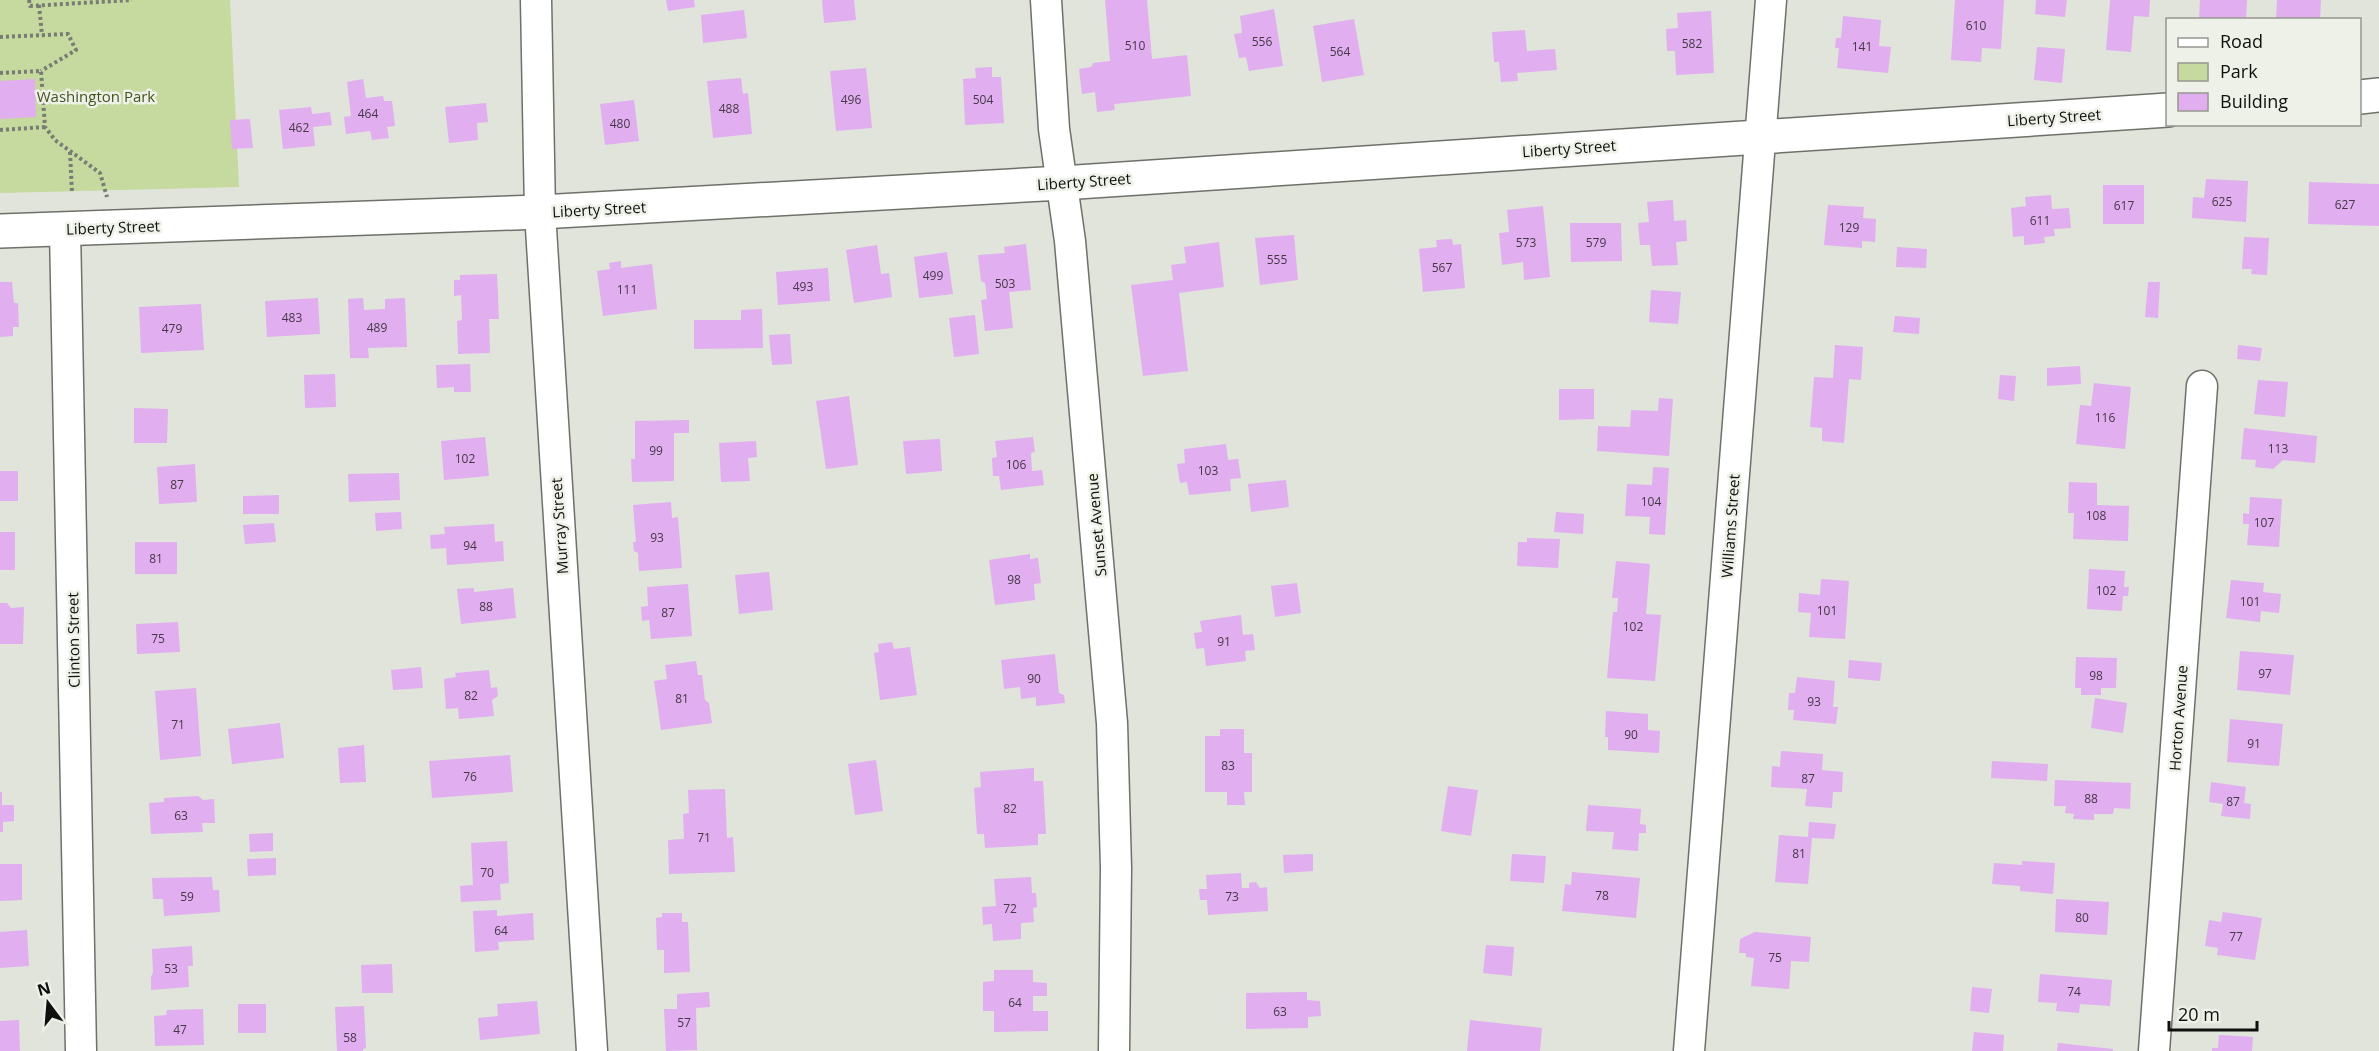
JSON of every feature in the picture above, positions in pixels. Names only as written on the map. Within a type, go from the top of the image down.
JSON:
[{"type":"main road","points":[[2361,97],[2379,95]]},
{"type":"main road","name":"Liberty Street","points":[[0,231],[540,212],[1062,183],[2166,110]]},
{"type":"street","name":"Murray Street","points":[[536,0],[540,212],[592,1051]]},
{"type":"street","name":"Sunset Avenue","points":[[1046,0],[1054,129],[1071,241],[1112,723],[1116,868],[1114,1051]]},
{"type":"street","name":"Williams Street","points":[[1689,1051],[1771,0]]},
{"type":"street","name":"Clinton Street","points":[[65,229],[81,1051]]},
{"type":"street","name":"Horton Avenue","points":[[2154,1051],[2202,386]]},
{"type":"path","points":[[29,0],[30,6],[132,0]]},
{"type":"path","points":[[39,5],[42,35]]},
{"type":"path","points":[[0,37],[68,34],[76,50],[41,71],[0,73]]},
{"type":"path","points":[[41,71],[45,127],[55,140]]},
{"type":"path","points":[[0,130],[45,127]]},
{"type":"path","points":[[70,152],[72,192]]},
{"type":"green space","name":"Washington Park","points":[[0,0],[230,0],[239,187],[0,193]]},
{"type":"building","points":[[666,0],[694,0],[695,7],[668,11]]},
{"type":"building","points":[[822,0],[854,0],[856,20],[824,23]]},
{"type":"building","points":[[1105,0],[1147,0],[1152,59],[1187,55],[1191,96],[1114,104],[1115,110],[1097,112],[1095,92],[1082,94],[1079,69],[1091,67],[1093,63],[1110,61]]},
{"type":"building","points":[[1955,0],[2004,0],[2001,49],[1982,48],[1981,62],[1951,60]]},
{"type":"building","points":[[2036,0],[2067,0],[2065,17],[2035,14]]},
{"type":"building","points":[[2110,0],[2150,0],[2149,17],[2134,16],[2131,52],[2106,50]]},
{"type":"building","points":[[2200,0],[2247,0],[2246,18],[2199,18]]},
{"type":"building","points":[[2277,0],[2321,0],[2320,18],[2276,18]]},
{"type":"building","points":[[1274,9],[1283,66],[1249,71],[1246,57],[1239,58],[1234,34],[1242,33],[1240,16]]},
{"type":"building","points":[[744,10],[747,38],[703,43],[701,15]]},
{"type":"building","points":[[1711,11],[1714,73],[1676,75],[1675,51],[1667,51],[1666,29],[1678,28],[1677,13]]},
{"type":"building","points":[[1843,16],[1881,20],[1879,46],[1891,47],[1888,73],[1837,68],[1839,48],[1835,48],[1836,38],[1841,38]]},
{"type":"building","points":[[1354,19],[1364,75],[1322,82],[1313,26]]},
{"type":"building","points":[[1525,30],[1527,51],[1555,49],[1557,70],[1517,73],[1518,81],[1501,82],[1499,62],[1494,62],[1492,32]]},
{"type":"building","points":[[2037,47],[2065,49],[2062,83],[2034,80]]},
{"type":"building","points":[[992,67],[992,77],[1001,77],[1004,123],[965,125],[963,79],[976,78],[975,68]]},
{"type":"building","points":[[866,68],[872,128],[836,131],[830,71]]},
{"type":"building","points":[[741,78],[743,94],[748,93],[752,134],[713,138],[707,81]]},
{"type":"building","points":[[35,79],[36,117],[0,119],[0,81]]},
{"type":"building","points":[[363,79],[366,98],[383,96],[384,101],[392,101],[395,126],[387,127],[389,138],[372,140],[370,131],[346,134],[344,117],[351,116],[347,82]]},
{"type":"building","points":[[634,100],[639,141],[605,145],[600,104]]},
{"type":"building","points":[[486,103],[488,122],[477,123],[478,140],[449,143],[445,107]]},
{"type":"building","points":[[311,107],[312,114],[330,112],[332,125],[313,127],[315,146],[283,149],[279,110]]},
{"type":"building","points":[[250,119],[253,148],[232,149],[230,120]]},
{"type":"building","points":[[2206,179],[2248,181],[2246,222],[2192,218],[2193,197],[2204,198]]},
{"type":"building","points":[[2309,182],[2379,184],[2379,226],[2308,224]]},
{"type":"building","points":[[2103,185],[2144,185],[2144,224],[2103,224]]},
{"type":"building","points":[[2051,195],[2052,209],[2069,208],[2071,228],[2054,229],[2055,236],[2044,237],[2045,243],[2024,245],[2024,236],[2013,237],[2011,208],[2026,206],[2025,197]]},
{"type":"building","points":[[1673,200],[1674,221],[1686,220],[1687,241],[1676,242],[1678,265],[1652,266],[1650,245],[1640,245],[1638,223],[1649,222],[1647,202]]},
{"type":"building","points":[[1828,205],[1864,207],[1863,218],[1876,219],[1875,242],[1862,241],[1862,248],[1824,245]]},
{"type":"building","points":[[1543,206],[1550,277],[1524,280],[1523,262],[1502,265],[1499,233],[1509,232],[1507,210]]},
{"type":"building","points":[[1570,223],[1621,223],[1622,261],[1571,262]]},
{"type":"building","points":[[1294,235],[1298,280],[1260,285],[1255,238]]},
{"type":"building","points":[[2244,237],[2269,238],[2267,275],[2251,274],[2252,269],[2242,269]]},
{"type":"building","points":[[1452,239],[1453,245],[1461,244],[1465,288],[1423,292],[1419,249],[1437,247],[1436,240]]},
{"type":"building","points":[[1219,242],[1224,287],[1179,293],[1188,371],[1143,376],[1131,285],[1173,280],[1171,265],[1186,263],[1184,247]]},
{"type":"building","points":[[1026,244],[1031,290],[1009,292],[1013,328],[985,331],[981,300],[987,299],[985,283],[981,281],[978,255],[1005,253],[1004,247]]},
{"type":"building","points":[[877,245],[881,274],[889,273],[892,297],[854,303],[846,250]]},
{"type":"building","points":[[1897,247],[1927,249],[1926,268],[1896,267]]},
{"type":"building","points":[[947,252],[953,294],[919,298],[914,257]]},
{"type":"building","points":[[621,261],[621,268],[652,264],[657,309],[603,316],[597,271],[610,269],[609,263]]},
{"type":"building","points":[[828,268],[830,301],[778,305],[776,272]]},
{"type":"building","points":[[497,274],[499,319],[489,319],[490,353],[458,354],[457,321],[462,320],[461,295],[454,296],[454,280],[460,280],[460,275]]},
{"type":"building","points":[[0,282],[12,282],[14,303],[18,303],[19,327],[13,327],[13,336],[0,337]]},
{"type":"building","points":[[2148,282],[2160,282],[2158,318],[2145,317]]},
{"type":"building","points":[[1651,290],[1681,292],[1678,324],[1649,322]]},
{"type":"building","points":[[318,298],[320,334],[267,337],[265,301]]},
{"type":"building","points":[[363,298],[364,310],[385,309],[385,299],[405,298],[407,347],[368,348],[369,358],[350,358],[348,299]]},
{"type":"building","points":[[201,304],[204,350],[141,353],[139,307]]},
{"type":"building","points":[[762,309],[763,348],[694,349],[694,320],[741,320],[741,310]]},
{"type":"building","points":[[975,315],[979,354],[954,357],[949,318]]},
{"type":"building","points":[[1895,316],[1920,318],[1919,334],[1893,332]]},
{"type":"building","points":[[790,334],[792,364],[772,365],[769,335]]},
{"type":"building","points":[[1835,345],[1863,347],[1861,380],[1849,379],[1844,443],[1822,441],[1822,428],[1810,427],[1814,377],[1833,378]]},
{"type":"building","points":[[2238,345],[2262,348],[2260,361],[2237,359]]},
{"type":"building","points":[[470,364],[471,392],[454,392],[454,387],[437,388],[436,365]]},
{"type":"building","points":[[2080,366],[2081,384],[2047,386],[2047,368]]},
{"type":"building","points":[[335,374],[336,407],[305,408],[304,375]]},
{"type":"building","points":[[2000,375],[2016,376],[2014,401],[1998,399]]},
{"type":"building","points":[[2258,380],[2288,382],[2285,417],[2254,414]]},
{"type":"building","points":[[2094,383],[2131,387],[2125,449],[2076,444],[2080,405],[2091,406]]},
{"type":"building","points":[[1559,389],[1594,389],[1594,419],[1559,420]]},
{"type":"building","points":[[849,396],[858,465],[826,469],[816,401]]},
{"type":"building","points":[[1659,398],[1673,399],[1669,456],[1597,451],[1598,426],[1630,427],[1631,410],[1658,411]]},
{"type":"building","points":[[134,408],[168,409],[167,443],[134,443]]},
{"type":"building","points":[[689,420],[689,433],[674,433],[674,481],[632,482],[631,459],[635,459],[635,421]]},
{"type":"building","points":[[2244,428],[2317,436],[2315,463],[2283,460],[2273,469],[2255,467],[2256,460],[2241,459]]},
{"type":"building","points":[[485,437],[489,476],[444,480],[441,441]]},
{"type":"building","points":[[1033,437],[1035,452],[1031,453],[1032,471],[1042,470],[1044,485],[1001,490],[999,476],[993,476],[992,458],[997,457],[995,441]]},
{"type":"building","points":[[940,439],[942,471],[906,474],[903,441]]},
{"type":"building","points":[[756,441],[757,457],[748,458],[750,481],[721,482],[719,443]]},
{"type":"building","points":[[1226,444],[1228,460],[1238,459],[1241,478],[1230,479],[1231,491],[1189,495],[1187,482],[1180,483],[1177,464],[1185,463],[1184,449]]},
{"type":"building","points":[[195,464],[197,502],[159,504],[157,467]]},
{"type":"building","points":[[1653,467],[1669,468],[1665,535],[1649,534],[1650,517],[1625,516],[1627,484],[1652,485]]},
{"type":"building","points":[[0,471],[18,471],[18,501],[0,501]]},
{"type":"building","points":[[399,473],[400,500],[349,502],[348,474]]},
{"type":"building","points":[[1286,480],[1289,507],[1251,512],[1248,484]]},
{"type":"building","points":[[2069,482],[2097,483],[2097,505],[2129,506],[2128,541],[2073,539],[2074,513],[2068,513]]},
{"type":"building","points":[[279,495],[279,514],[243,514],[243,496]]},
{"type":"building","points":[[2250,497],[2282,499],[2279,547],[2247,545],[2249,524],[2243,524],[2243,513],[2249,514]]},
{"type":"building","points":[[671,502],[672,518],[678,517],[682,568],[639,571],[638,553],[634,551],[633,542],[636,542],[633,505]]},
{"type":"building","points":[[401,512],[402,529],[376,531],[375,513]]},
{"type":"building","points":[[1556,512],[1584,514],[1583,534],[1554,532]]},
{"type":"building","points":[[274,523],[276,542],[245,544],[243,525]]},
{"type":"building","points":[[494,524],[495,542],[503,541],[504,561],[447,565],[446,548],[431,549],[430,535],[445,534],[444,527]]},
{"type":"building","points":[[0,532],[15,532],[15,570],[0,570]]},
{"type":"building","points":[[1527,538],[1560,539],[1558,568],[1517,566],[1518,542],[1527,542]]},
{"type":"building","points":[[135,542],[177,542],[177,574],[135,574]]},
{"type":"building","points":[[1030,554],[1030,559],[1038,558],[1041,583],[1034,584],[1035,600],[995,605],[989,560]]},
{"type":"building","points":[[1616,561],[1650,564],[1646,614],[1661,615],[1655,681],[1607,678],[1613,612],[1617,612],[1618,598],[1612,598]]},
{"type":"building","points":[[2089,569],[2125,571],[2124,587],[2129,587],[2128,596],[2123,596],[2122,611],[2087,609]]},
{"type":"building","points":[[769,572],[773,610],[739,614],[735,575]]},
{"type":"building","points":[[1821,579],[1849,581],[1845,639],[1809,637],[1811,613],[1798,612],[1799,593],[1820,595]]},
{"type":"building","points":[[2231,580],[2264,583],[2263,592],[2281,594],[2279,613],[2261,611],[2260,622],[2226,618]]},
{"type":"building","points":[[1297,583],[1301,613],[1275,617],[1271,586]]},
{"type":"building","points":[[688,584],[692,636],[651,639],[649,620],[642,621],[641,607],[648,606],[647,587]]},
{"type":"building","points":[[474,588],[474,592],[513,588],[516,618],[461,624],[457,589]]},
{"type":"building","points":[[0,603],[7,603],[11,608],[24,607],[23,644],[0,644]]},
{"type":"building","points":[[1241,615],[1243,635],[1253,634],[1255,650],[1245,651],[1246,661],[1206,666],[1204,648],[1196,649],[1194,633],[1202,632],[1200,621]]},
{"type":"building","points":[[178,622],[180,652],[137,654],[136,624]]},
{"type":"building","points":[[892,642],[894,649],[910,647],[917,695],[880,700],[874,653],[879,652],[878,644]]},
{"type":"building","points":[[2240,651],[2294,655],[2290,695],[2237,690]]},
{"type":"building","points":[[1055,654],[1059,693],[1064,695],[1065,703],[1036,706],[1036,697],[1021,699],[1020,687],[1004,689],[1001,660]]},
{"type":"building","points":[[2076,657],[2117,658],[2116,688],[2101,688],[2101,695],[2081,695],[2081,688],[2075,688]]},
{"type":"building","points":[[1849,660],[1882,663],[1880,681],[1848,678]]},
{"type":"building","points":[[696,661],[698,675],[702,675],[705,700],[709,703],[712,723],[661,730],[654,681],[667,679],[665,665]]},
{"type":"building","points":[[421,667],[423,688],[393,690],[391,670]]},
{"type":"building","points":[[489,670],[491,688],[497,687],[498,696],[492,700],[494,716],[459,719],[458,708],[446,709],[444,679],[456,677],[455,673]]},
{"type":"building","points":[[1797,677],[1835,681],[1833,707],[1838,707],[1836,724],[1793,720],[1794,710],[1788,710],[1789,693],[1795,693]]},
{"type":"building","points":[[196,688],[201,756],[160,760],[155,691]]},
{"type":"building","points":[[2095,698],[2127,703],[2123,733],[2091,728]]},
{"type":"building","points":[[1606,711],[1648,714],[1648,730],[1660,731],[1659,753],[1608,750],[1608,737],[1605,737]]},
{"type":"building","points":[[2230,719],[2283,724],[2279,766],[2227,762]]},
{"type":"building","points":[[280,723],[284,758],[232,764],[228,729]]},
{"type":"building","points":[[1220,729],[1244,729],[1244,753],[1252,753],[1252,792],[1244,792],[1245,805],[1227,805],[1227,792],[1205,792],[1205,736],[1220,736]]},
{"type":"building","points":[[364,745],[366,782],[340,783],[338,748]]},
{"type":"building","points":[[1781,751],[1823,754],[1822,770],[1843,772],[1842,792],[1833,792],[1832,808],[1805,806],[1807,789],[1771,787],[1772,766],[1780,767]]},
{"type":"building","points":[[510,755],[513,792],[432,798],[429,761]]},
{"type":"building","points":[[876,760],[883,811],[855,815],[848,764]]},
{"type":"building","points":[[1992,761],[2048,764],[2047,781],[1991,778]]},
{"type":"building","points":[[1034,768],[1034,781],[1043,781],[1046,834],[1038,834],[1038,845],[985,848],[984,834],[977,834],[974,788],[981,787],[980,772]]},
{"type":"building","points":[[2055,780],[2131,783],[2130,809],[2114,808],[2113,814],[2094,814],[2094,820],[2073,819],[2074,814],[2065,813],[2066,806],[2054,806]]},
{"type":"building","points":[[2211,782],[2246,787],[2244,803],[2251,804],[2250,819],[2221,816],[2223,804],[2209,802]]},
{"type":"building","points":[[1448,786],[1478,790],[1471,836],[1441,831]]},
{"type":"building","points":[[725,789],[727,838],[733,837],[735,872],[669,874],[668,840],[684,839],[683,814],[689,813],[688,790]]},
{"type":"building","points":[[0,792],[2,792],[2,805],[14,805],[14,821],[3,822],[3,832],[0,832]]},
{"type":"building","points":[[198,796],[203,800],[214,799],[215,823],[202,823],[203,832],[151,834],[149,803],[164,802],[164,798]]},
{"type":"building","points":[[1588,805],[1641,809],[1640,824],[1646,825],[1646,833],[1639,833],[1638,851],[1612,849],[1614,832],[1586,831]]},
{"type":"building","points":[[1809,822],[1836,824],[1834,839],[1812,838],[1808,884],[1775,882],[1779,835],[1808,837]]},
{"type":"building","points":[[273,833],[273,851],[250,852],[249,834]]},
{"type":"building","points":[[507,841],[509,883],[500,884],[501,900],[461,902],[460,886],[473,885],[471,843]]},
{"type":"building","points":[[1313,854],[1313,871],[1284,873],[1283,855]]},
{"type":"building","points":[[1512,854],[1546,856],[1544,883],[1510,881]]},
{"type":"building","points":[[276,858],[276,875],[248,876],[247,859]]},
{"type":"building","points":[[2022,861],[2055,863],[2053,894],[2020,891],[2020,886],[1992,884],[1994,863],[2022,865]]},
{"type":"building","points":[[0,864],[22,864],[22,900],[0,901]]},
{"type":"building","points":[[1572,872],[1640,878],[1636,918],[1562,911],[1565,884],[1571,885]]},
{"type":"building","points":[[1241,873],[1242,888],[1249,888],[1249,883],[1256,882],[1260,888],[1267,887],[1268,911],[1208,915],[1207,900],[1200,900],[1199,889],[1207,889],[1206,875]]},
{"type":"building","points":[[212,877],[213,890],[219,890],[220,912],[164,916],[163,899],[153,899],[152,878]]},
{"type":"building","points":[[1031,877],[1032,893],[1036,893],[1037,907],[1033,908],[1034,922],[1021,923],[1021,939],[993,941],[992,924],[983,925],[982,907],[996,906],[994,879]]},
{"type":"building","points":[[2056,899],[2109,902],[2107,935],[2055,932]]},
{"type":"building","points":[[497,910],[497,916],[533,913],[534,940],[498,942],[499,950],[475,952],[473,911]]},
{"type":"building","points":[[2223,912],[2262,918],[2255,960],[2217,955],[2218,948],[2205,946],[2209,920],[2221,922]]},
{"type":"building","points":[[662,913],[682,913],[682,922],[688,922],[690,972],[664,973],[664,950],[657,950],[656,918],[662,917]]},
{"type":"building","points":[[27,930],[29,966],[0,968],[0,932]]},
{"type":"building","points":[[1755,932],[1811,937],[1809,962],[1791,961],[1789,989],[1751,986],[1754,958],[1746,957],[1746,953],[1739,953],[1740,939]]},
{"type":"building","points":[[1486,945],[1514,947],[1512,976],[1483,973]]},
{"type":"building","points":[[192,946],[193,966],[188,966],[189,987],[151,990],[152,949]]},
{"type":"building","points":[[392,964],[393,993],[362,993],[361,965]]},
{"type":"building","points":[[994,970],[1033,970],[1033,982],[1047,983],[1047,996],[1033,996],[1033,1011],[1048,1011],[1048,1031],[994,1032],[994,1011],[983,1011],[983,982],[994,981]]},
{"type":"building","points":[[2040,974],[2112,980],[2110,1006],[2080,1004],[2079,1013],[2056,1011],[2057,1003],[2038,1002]]},
{"type":"building","points":[[1972,987],[1992,989],[1989,1013],[1970,1011]]},
{"type":"building","points":[[709,992],[710,1007],[696,1008],[697,1050],[666,1051],[664,1009],[677,1009],[677,994]]},
{"type":"building","points":[[1307,992],[1307,1000],[1320,1001],[1321,1016],[1308,1017],[1308,1028],[1246,1029],[1246,993]]},
{"type":"building","points":[[537,1001],[540,1034],[480,1040],[478,1018],[498,1016],[497,1004]]},
{"type":"building","points":[[238,1004],[266,1004],[266,1033],[238,1033]]},
{"type":"building","points":[[364,1006],[366,1048],[363,1051],[337,1051],[335,1007]]},
{"type":"building","points":[[203,1009],[204,1045],[155,1046],[154,1016],[166,1015],[167,1010]]},
{"type":"building","points":[[19,1020],[20,1051],[0,1051],[0,1021]]},
{"type":"building","points":[[1470,1020],[1542,1028],[1540,1051],[1467,1051]]},
{"type":"building","points":[[1974,1032],[2004,1035],[2003,1051],[1972,1051]]},
{"type":"building","points":[[2219,1035],[2253,1037],[2252,1051],[2212,1051],[2212,1048],[2218,1048]]},
{"type":"building","points":[[2058,1043],[2113,1049],[2113,1051],[2057,1051]]}]
